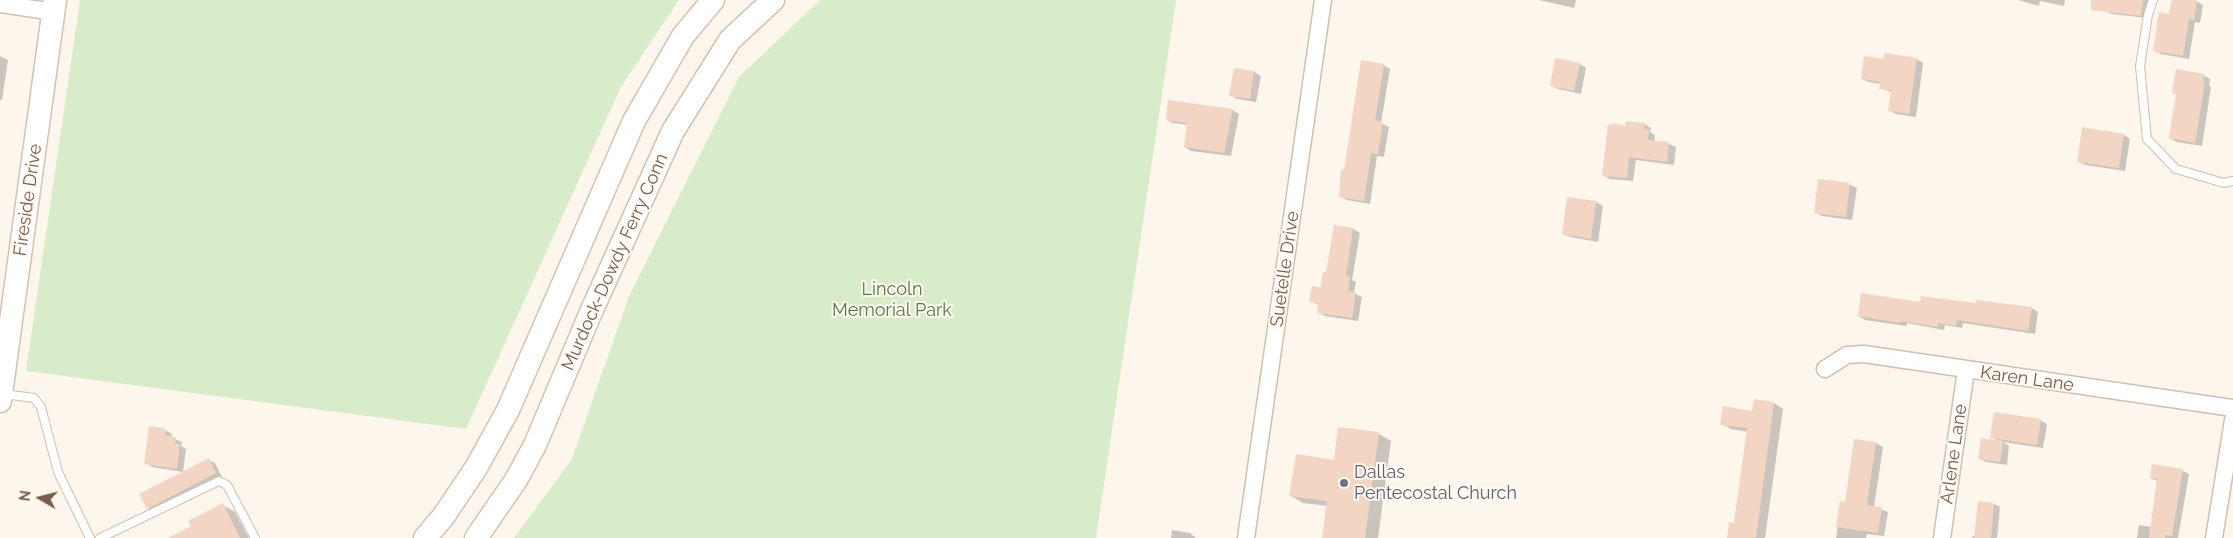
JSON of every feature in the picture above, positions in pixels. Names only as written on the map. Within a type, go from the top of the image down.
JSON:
[{"type":"main road","points":[[425,538],[443,517],[476,468],[508,410],[634,121],[683,36],[713,0]]},
{"type":"main road","name":"Murdock-Dowdy Ferry Conn","points":[[476,538],[516,480],[536,445],[603,286],[669,139],[690,102],[730,40],[773,0]]},
{"type":"main road","name":"Fireside Drive","points":[[0,396],[55,6]]},
{"type":"main road","points":[[569,268],[603,286]]},
{"type":"street","name":"Suetelle Drive","points":[[1246,538],[1323,0]]},
{"type":"street","points":[[0,4],[55,6]]},
{"type":"street","name":"Karen Lane","points":[[1825,369],[1847,355],[1864,354],[2233,408]]},
{"type":"street","name":"Arlene Lane","points":[[1942,538],[1966,370]]},
{"type":"street","points":[[2214,538],[2233,420]]},
{"type":"lane","points":[[2153,0],[2148,15],[2140,66],[2147,140],[2176,169],[2224,182],[2233,181]]},
{"type":"lane","points":[[0,396],[34,398],[41,407],[58,472],[90,538]]},
{"type":"lane","points":[[100,538],[219,481],[227,485],[255,538]]},
{"type":"green space","points":[[80,0],[679,0],[621,87],[466,429],[26,371]]},
{"type":"green space","name":"Lincoln Memorial Park","points":[[820,0],[1176,0],[1096,538],[514,538],[572,459],[629,296],[739,77]]},
{"type":"building","points":[[2091,0],[2143,0],[2141,16],[2091,10]]},
{"type":"building","points":[[2172,0],[2197,0],[2194,20],[2189,19],[2183,56],[2153,51],[2159,12],[2169,14]]},
{"type":"building","points":[[1885,53],[1917,58],[1909,114],[1888,111],[1891,90],[1879,89],[1880,82],[1861,79],[1864,56],[1883,59]]},
{"type":"building","points":[[1555,58],[1580,63],[1574,91],[1550,86]]},
{"type":"building","points":[[1361,60],[1384,64],[1375,120],[1383,122],[1378,154],[1371,153],[1364,201],[1339,197],[1341,169],[1344,170]]},
{"type":"building","points":[[1234,68],[1254,71],[1250,99],[1229,96]]},
{"type":"building","points":[[2176,69],[2204,74],[2203,82],[2205,82],[2195,143],[2169,138],[2176,94],[2172,93]]},
{"type":"building","points":[[1168,100],[1233,109],[1224,153],[1184,147],[1187,123],[1166,120]]},
{"type":"building","points":[[1626,121],[1645,123],[1644,129],[1649,130],[1648,140],[1669,142],[1667,162],[1629,157],[1627,178],[1602,176],[1608,124],[1612,125],[1613,123],[1625,126]]},
{"type":"building","points":[[2082,127],[2124,134],[2119,168],[2077,162]]},
{"type":"building","points":[[1818,179],[1850,183],[1846,217],[1814,213]]},
{"type":"building","points":[[1567,197],[1596,201],[1591,239],[1562,234]]},
{"type":"building","points":[[1334,225],[1353,228],[1346,276],[1350,277],[1348,291],[1356,292],[1352,318],[1317,313],[1318,303],[1309,302],[1312,286],[1321,287],[1323,272],[1326,273]]},
{"type":"building","points":[[1861,293],[1920,302],[1921,296],[1976,303],[1977,300],[2032,307],[2028,331],[1957,320],[1956,326],[1938,323],[1938,327],[1858,316]]},
{"type":"building","points":[[1754,399],[1774,402],[1756,538],[1727,538],[1729,522],[1734,523],[1747,428],[1720,425],[1723,406],[1752,411]]},
{"type":"building","points":[[1994,412],[2041,419],[2037,445],[1990,438]]},
{"type":"building","points":[[149,426],[166,429],[165,435],[176,437],[175,444],[180,444],[177,469],[144,464]]},
{"type":"building","points":[[1338,427],[1379,432],[1365,538],[1322,538],[1327,501],[1289,496],[1296,454],[1334,460]]},
{"type":"building","points":[[1981,438],[2003,441],[2000,462],[1978,459]]},
{"type":"building","points":[[1854,439],[1876,442],[1867,505],[1882,507],[1878,533],[1836,527],[1840,501],[1845,502]]},
{"type":"building","points":[[209,458],[216,473],[147,509],[139,494]]},
{"type":"building","points":[[2152,464],[2183,469],[2172,536],[2166,535],[2165,538],[2149,538],[2157,479],[2150,478]]},
{"type":"building","points":[[1978,501],[1994,503],[1991,538],[1974,538]]},
{"type":"building","points":[[223,503],[240,538],[168,538],[191,526],[188,521]]},
{"type":"place","name":"Dallas Pentecostal Church","points":[[1344,483]]}]
